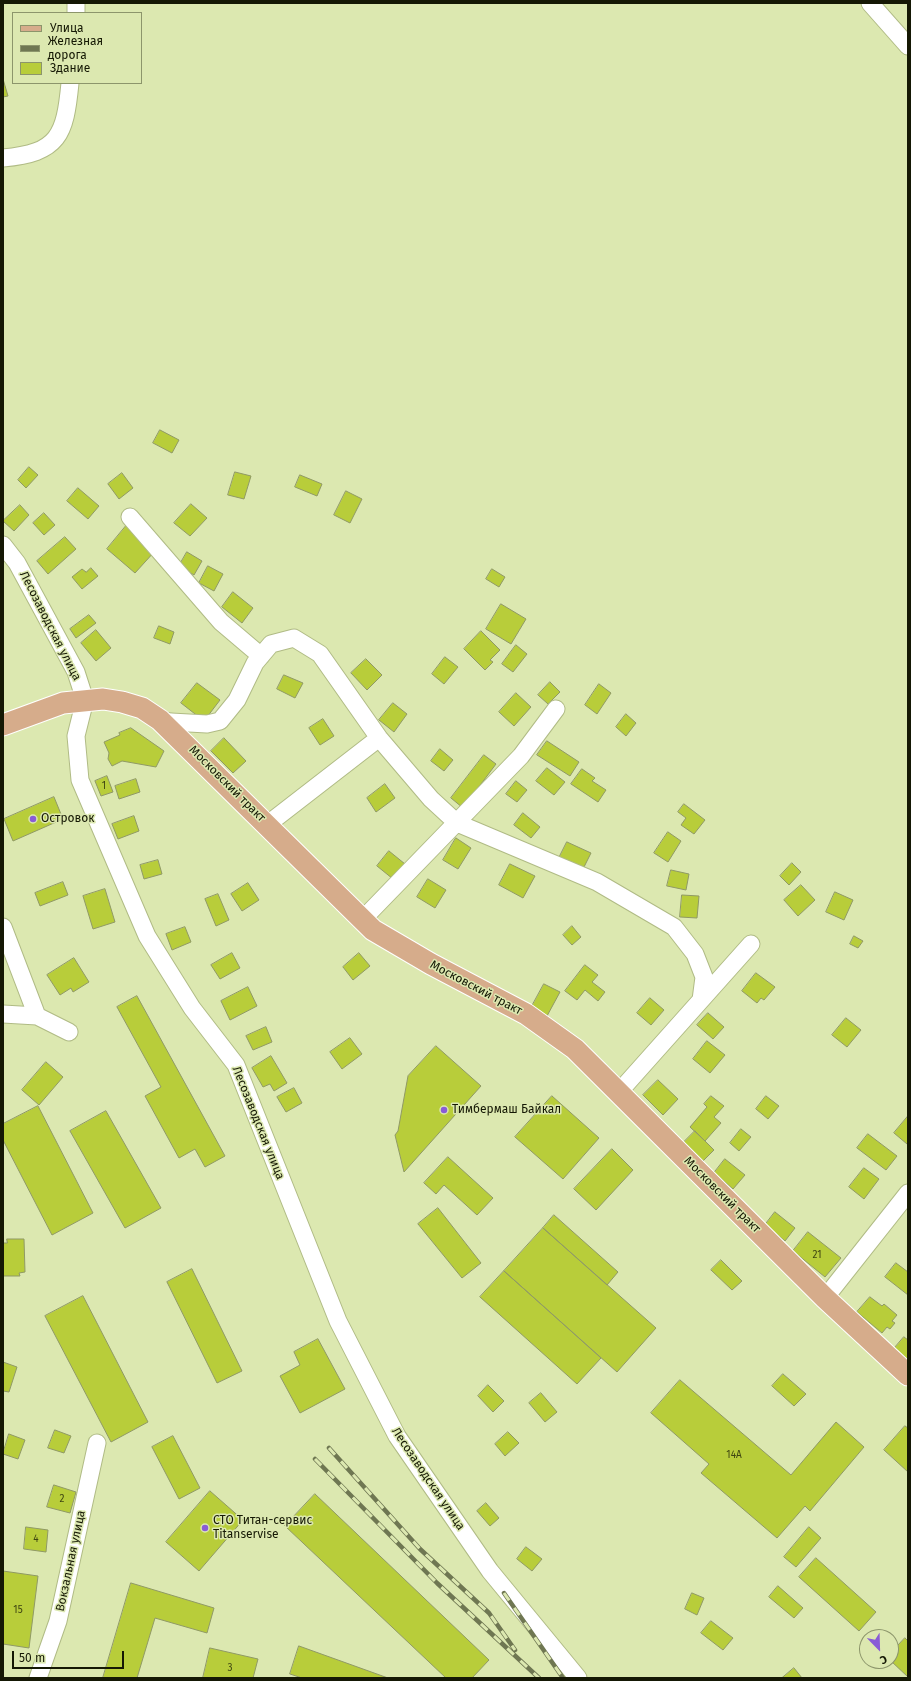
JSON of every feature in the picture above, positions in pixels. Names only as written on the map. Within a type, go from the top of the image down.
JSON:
[{"type":"main road","name":"Московский тракт","points":[[3,725],[63,703],[103,699],[122,702],[142,708],[160,720],[268,824],[292,852],[374,930],[431,964],[526,1014],[575,1049],[825,1298],[908,1375]]},
{"type":"street","points":[[870,3],[908,46]]},
{"type":"street","points":[[3,158],[43,150],[60,133],[67,112],[70,84]]},
{"type":"street","points":[[130,517],[221,622],[261,656]]},
{"type":"street","name":"Лесозаводская улица","points":[[3,545],[17,563],[76,672],[84,700],[76,736],[80,780],[147,936],[192,1008],[236,1065],[338,1322],[397,1436],[490,1571],[578,1678]]},
{"type":"street","points":[[160,720],[207,724],[220,721],[237,700],[255,663],[271,644],[294,638],[320,654],[379,738],[431,799],[457,823],[597,882],[674,927],[696,954],[704,977],[701,1000]]},
{"type":"street","points":[[362,920],[521,756],[556,709]]},
{"type":"street","points":[[268,824],[379,738]]},
{"type":"street","points":[[3,927],[37,1016]]},
{"type":"street","points":[[619,1092],[751,944]]},
{"type":"street","points":[[3,1014],[37,1016],[69,1032]]},
{"type":"street","points":[[825,1298],[908,1192]]},
{"type":"street","name":"Вокзальная улица","points":[[38,1678],[58,1621],[97,1443]]},
{"type":"building","points":[[3,79],[8,96],[3,97]]},
{"type":"building","points":[[160,430],[179,440],[172,453],[153,443]]},
{"type":"building","points":[[29,467],[38,475],[26,488],[18,480]]},
{"type":"building","points":[[235,472],[251,476],[244,499],[228,495]]},
{"type":"building","points":[[122,473],[133,488],[119,499],[108,484]]},
{"type":"building","points":[[300,475],[322,484],[317,496],[295,487]]},
{"type":"building","points":[[78,488],[99,506],[88,519],[67,501]]},
{"type":"building","points":[[346,491],[362,499],[350,523],[334,515]]},
{"type":"building","points":[[191,504],[207,518],[190,536],[174,523]]},
{"type":"building","points":[[20,505],[29,515],[14,531],[3,521]]},
{"type":"building","points":[[44,513],[55,525],[44,535],[33,523]]},
{"type":"building","points":[[126,526],[155,551],[135,573],[107,549]]},
{"type":"building","points":[[65,537],[76,549],[48,574],[37,561]]},
{"type":"building","points":[[187,552],[202,561],[194,575],[179,566]]},
{"type":"building","points":[[208,566],[223,574],[214,591],[199,583]]},
{"type":"building","points":[[91,568],[98,576],[82,589],[72,577],[82,569],[86,572]]},
{"type":"building","points":[[492,569],[505,577],[499,587],[486,579]]},
{"type":"building","points":[[233,592],[253,608],[242,623],[222,607]]},
{"type":"building","points":[[501,604],[526,619],[511,644],[486,629]]},
{"type":"building","points":[[89,615],[96,623],[76,638],[70,629]]},
{"type":"building","points":[[159,626],[174,632],[170,644],[154,638]]},
{"type":"building","points":[[96,630],[111,648],[96,661],[81,643]]},
{"type":"building","points":[[481,631],[500,650],[490,660],[493,662],[485,670],[464,649]]},
{"type":"building","points":[[516,645],[527,654],[513,672],[502,664]]},
{"type":"building","points":[[445,657],[458,667],[444,684],[432,674]]},
{"type":"building","points":[[366,659],[382,675],[367,690],[351,673]]},
{"type":"building","points":[[284,675],[303,683],[295,698],[277,689]]},
{"type":"building","points":[[550,682],[560,692],[548,704],[538,695]]},
{"type":"building","points":[[197,683],[220,700],[204,721],[181,703]]},
{"type":"building","points":[[599,684],[611,693],[597,714],[585,705]]},
{"type":"building","points":[[516,693],[531,707],[514,726],[499,712]]},
{"type":"building","points":[[393,703],[407,714],[394,732],[379,720]]},
{"type":"building","points":[[626,714],[636,723],[626,736],[616,727]]},
{"type":"building","points":[[323,719],[334,736],[320,745],[309,728]]},
{"type":"building","points":[[131,728],[164,751],[156,767],[122,761],[112,766],[108,759],[109,753],[104,742]]},
{"type":"building","points":[[224,738],[246,761],[233,773],[211,751]]},
{"type":"building","points":[[547,741],[579,762],[570,776],[537,755]]},
{"type":"building","points":[[440,749],[453,760],[444,771],[431,761]]},
{"type":"building","points":[[484,755],[496,764],[463,808],[451,798]]},
{"type":"building","points":[[547,768],[565,782],[554,795],[536,781]]},
{"type":"building","points":[[582,769],[595,778],[592,781],[606,790],[598,802],[571,784]]},
{"type":"building","points":[[107,776],[113,792],[101,796],[95,781]]},
{"type":"building","points":[[136,779],[140,792],[119,799],[115,786]]},
{"type":"building","points":[[516,781],[527,790],[517,802],[506,794]]},
{"type":"building","points":[[385,784],[395,798],[376,812],[367,798]]},
{"type":"building","name":"Островок","points":[[54,797],[63,819],[13,841],[4,819]]},
{"type":"building","points":[[684,804],[705,820],[694,834],[681,825],[686,818],[678,812]]},
{"type":"building","points":[[523,813],[540,827],[531,838],[514,825]]},
{"type":"building","points":[[134,816],[139,831],[118,839],[112,824]]},
{"type":"building","points":[[668,832],[681,841],[668,862],[654,853]]},
{"type":"building","points":[[456,838],[471,848],[458,869],[443,860]]},
{"type":"building","points":[[567,842],[591,853],[583,869],[559,858]]},
{"type":"building","points":[[389,851],[405,864],[393,879],[377,866]]},
{"type":"building","points":[[158,860],[162,874],[144,879],[140,865]]},
{"type":"building","points":[[792,863],[801,872],[789,885],[780,876]]},
{"type":"building","points":[[510,864],[535,876],[523,898],[499,885]]},
{"type":"building","points":[[671,870],[689,874],[686,890],[667,886]]},
{"type":"building","points":[[428,879],[446,890],[435,908],[417,897]]},
{"type":"building","points":[[63,882],[68,895],[40,906],[35,893]]},
{"type":"building","points":[[248,883],[259,900],[242,911],[231,894]]},
{"type":"building","points":[[801,885],[815,900],[798,916],[784,900]]},
{"type":"building","points":[[105,889],[115,922],[93,929],[83,896]]},
{"type":"building","points":[[835,892],[853,900],[844,920],[826,912]]},
{"type":"building","points":[[218,894],[229,920],[216,926],[205,899]]},
{"type":"building","points":[[682,895],[699,896],[697,918],[680,917]]},
{"type":"building","points":[[572,926],[581,937],[572,945],[563,935]]},
{"type":"building","points":[[185,927],[191,942],[172,950],[166,934]]},
{"type":"building","points":[[854,936],[863,941],[858,948],[850,944]]},
{"type":"building","points":[[232,953],[240,968],[220,979],[211,965]]},
{"type":"building","points":[[359,953],[370,966],[353,980],[343,967]]},
{"type":"building","points":[[74,958],[89,982],[73,992],[71,988],[60,995],[47,975]]},
{"type":"building","points":[[585,965],[598,975],[592,982],[605,992],[598,1001],[585,990],[577,1000],[565,991]]},
{"type":"building","points":[[756,973],[775,987],[764,1000],[761,998],[757,1003],[742,991]]},
{"type":"building","points":[[544,984],[560,992],[547,1016],[531,1008]]},
{"type":"building","points":[[248,987],[257,1006],[230,1020],[221,1001]]},
{"type":"building","points":[[137,996],[225,1156],[205,1167],[195,1149],[179,1158],[145,1096],[161,1087],[117,1007]]},
{"type":"building","points":[[650,998],[664,1010],[651,1025],[637,1013]]},
{"type":"building","points":[[708,1013],[724,1027],[713,1039],[697,1025]]},
{"type":"building","points":[[846,1018],[861,1030],[847,1047],[832,1035]]},
{"type":"building","points":[[266,1027],[272,1042],[253,1050],[246,1036]]},
{"type":"building","points":[[350,1038],[362,1054],[342,1069],[330,1052]]},
{"type":"building","points":[[707,1041],[725,1055],[710,1073],[693,1059]]},
{"type":"building","points":[[436,1046],[481,1086],[404,1172],[395,1135],[398,1131],[408,1076]]},
{"type":"building","points":[[271,1056],[287,1083],[274,1091],[270,1084],[263,1087],[252,1068]]},
{"type":"building","points":[[46,1062],[63,1077],[39,1105],[22,1090]]},
{"type":"building","points":[[658,1080],[678,1099],[663,1115],[643,1095]]},
{"type":"building","points":[[294,1088],[302,1103],[286,1112],[277,1097]]},
{"type":"building","points":[[552,1096],[599,1138],[563,1179],[515,1137]]},
{"type":"building","points":[[711,1096],[724,1106],[714,1117],[721,1123],[705,1141],[690,1127],[707,1107],[704,1104]]},
{"type":"building","points":[[766,1096],[779,1106],[768,1119],[756,1109]]},
{"type":"building","points":[[38,1106],[93,1213],[52,1235],[3,1140],[3,1124]]},
{"type":"building","points":[[106,1111],[161,1208],[125,1228],[70,1131]]},
{"type":"building","points":[[908,1116],[908,1143],[907,1144],[894,1133]]},
{"type":"building","points":[[741,1129],[751,1137],[739,1151],[730,1143]]},
{"type":"building","points":[[695,1131],[714,1150],[703,1161],[684,1142]]},
{"type":"building","points":[[868,1134],[897,1156],[886,1170],[857,1148]]},
{"type":"building","points":[[612,1149],[633,1170],[596,1210],[574,1189]]},
{"type":"building","points":[[448,1157],[493,1198],[477,1215],[444,1185],[436,1194],[424,1183]]},
{"type":"building","points":[[725,1159],[745,1175],[733,1189],[714,1173]]},
{"type":"building","points":[[864,1168],[879,1179],[864,1199],[849,1187]]},
{"type":"building","points":[[438,1208],[481,1263],[462,1278],[418,1224]]},
{"type":"building","points":[[775,1212],[795,1228],[785,1241],[765,1225]]},
{"type":"building","points":[[554,1215],[618,1272],[607,1285],[543,1228]]},
{"type":"building","points":[[543,1228],[656,1328],[617,1372],[504,1271]]},
{"type":"building","points":[[808,1232],[841,1258],[825,1277],[793,1251]]},
{"type":"building","points":[[7,1239],[24,1239],[25,1272],[19,1273],[20,1276],[3,1276],[3,1243],[7,1243]]},
{"type":"building","points":[[721,1260],[742,1281],[732,1290],[711,1270]]},
{"type":"building","points":[[896,1263],[908,1272],[908,1295],[885,1277]]},
{"type":"building","points":[[192,1269],[242,1371],[217,1383],[167,1282]]},
{"type":"building","points":[[504,1271],[601,1358],[577,1384],[480,1297]]},
{"type":"building","points":[[83,1296],[148,1422],[111,1442],[45,1316]]},
{"type":"building","points":[[870,1297],[882,1306],[884,1304],[897,1315],[892,1321],[895,1323],[890,1329],[887,1327],[882,1333],[857,1312]]},
{"type":"building","points":[[904,1337],[908,1340],[908,1363],[892,1351]]},
{"type":"building","points":[[318,1339],[345,1389],[300,1413],[280,1376],[300,1365],[294,1352]]},
{"type":"building","points":[[3,1362],[17,1367],[9,1392],[3,1391]]},
{"type":"building","points":[[783,1374],[806,1394],[794,1406],[772,1386]]},
{"type":"building","points":[[680,1380],[791,1475],[836,1422],[864,1447],[810,1511],[805,1506],[777,1538],[701,1473],[709,1464],[651,1413]]},
{"type":"building","points":[[488,1385],[504,1401],[493,1412],[478,1396]]},
{"type":"building","points":[[541,1393],[557,1412],[545,1422],[529,1403]]},
{"type":"building","points":[[905,1426],[908,1428],[908,1472],[884,1450]]},
{"type":"building","points":[[55,1430],[71,1436],[64,1453],[48,1448]]},
{"type":"building","points":[[508,1432],[519,1443],[505,1456],[495,1444]]},
{"type":"building","points":[[9,1434],[25,1440],[18,1459],[3,1454]]},
{"type":"building","points":[[173,1436],[200,1488],[179,1499],[152,1447]]},
{"type":"building","points":[[54,1485],[76,1492],[70,1513],[47,1507]]},
{"type":"building","points":[[210,1491],[243,1520],[199,1571],[166,1542]]},
{"type":"building","points":[[315,1494],[489,1660],[472,1678],[446,1678],[285,1526]]},
{"type":"building","points":[[486,1503],[499,1518],[490,1526],[477,1511]]},
{"type":"building","points":[[26,1527],[48,1530],[46,1552],[24,1549]]},
{"type":"building","points":[[809,1527],[821,1538],[796,1567],[784,1557]]},
{"type":"building","points":[[526,1547],[542,1559],[532,1571],[517,1559]]},
{"type":"building","points":[[816,1558],[876,1612],[861,1629],[859,1629],[859,1631],[799,1577]]},
{"type":"building","points":[[3,1571],[38,1576],[29,1648],[3,1644]]},
{"type":"building","points":[[131,1583],[214,1608],[207,1633],[155,1618],[137,1678],[103,1678]]},
{"type":"building","points":[[778,1586],[803,1608],[794,1618],[769,1597]]},
{"type":"building","points":[[692,1593],[704,1598],[697,1615],[685,1609]]},
{"type":"building","points":[[711,1621],[733,1638],[723,1650],[701,1633]]},
{"type":"building","points":[[905,1638],[908,1641],[908,1677],[899,1669],[899,1644]]},
{"type":"building","points":[[299,1646],[388,1678],[302,1678],[290,1674]]},
{"type":"building","points":[[210,1648],[258,1659],[253,1678],[203,1678]]},
{"type":"building","points":[[794,1668],[802,1678],[782,1678]]},
{"type":"railway","points":[[329,1448],[420,1549],[489,1613],[515,1650]]},
{"type":"railway","points":[[315,1459],[437,1583],[539,1678]]},
{"type":"railway","points":[[504,1593],[563,1678]]},
{"type":"place","name":"Островок","points":[[33,819]]},
{"type":"place","name":"Тимбермаш Байкал","points":[[444,1110]]},
{"type":"place","name":"СТО Титан-сервис Titanservise","points":[[205,1528]]}]
